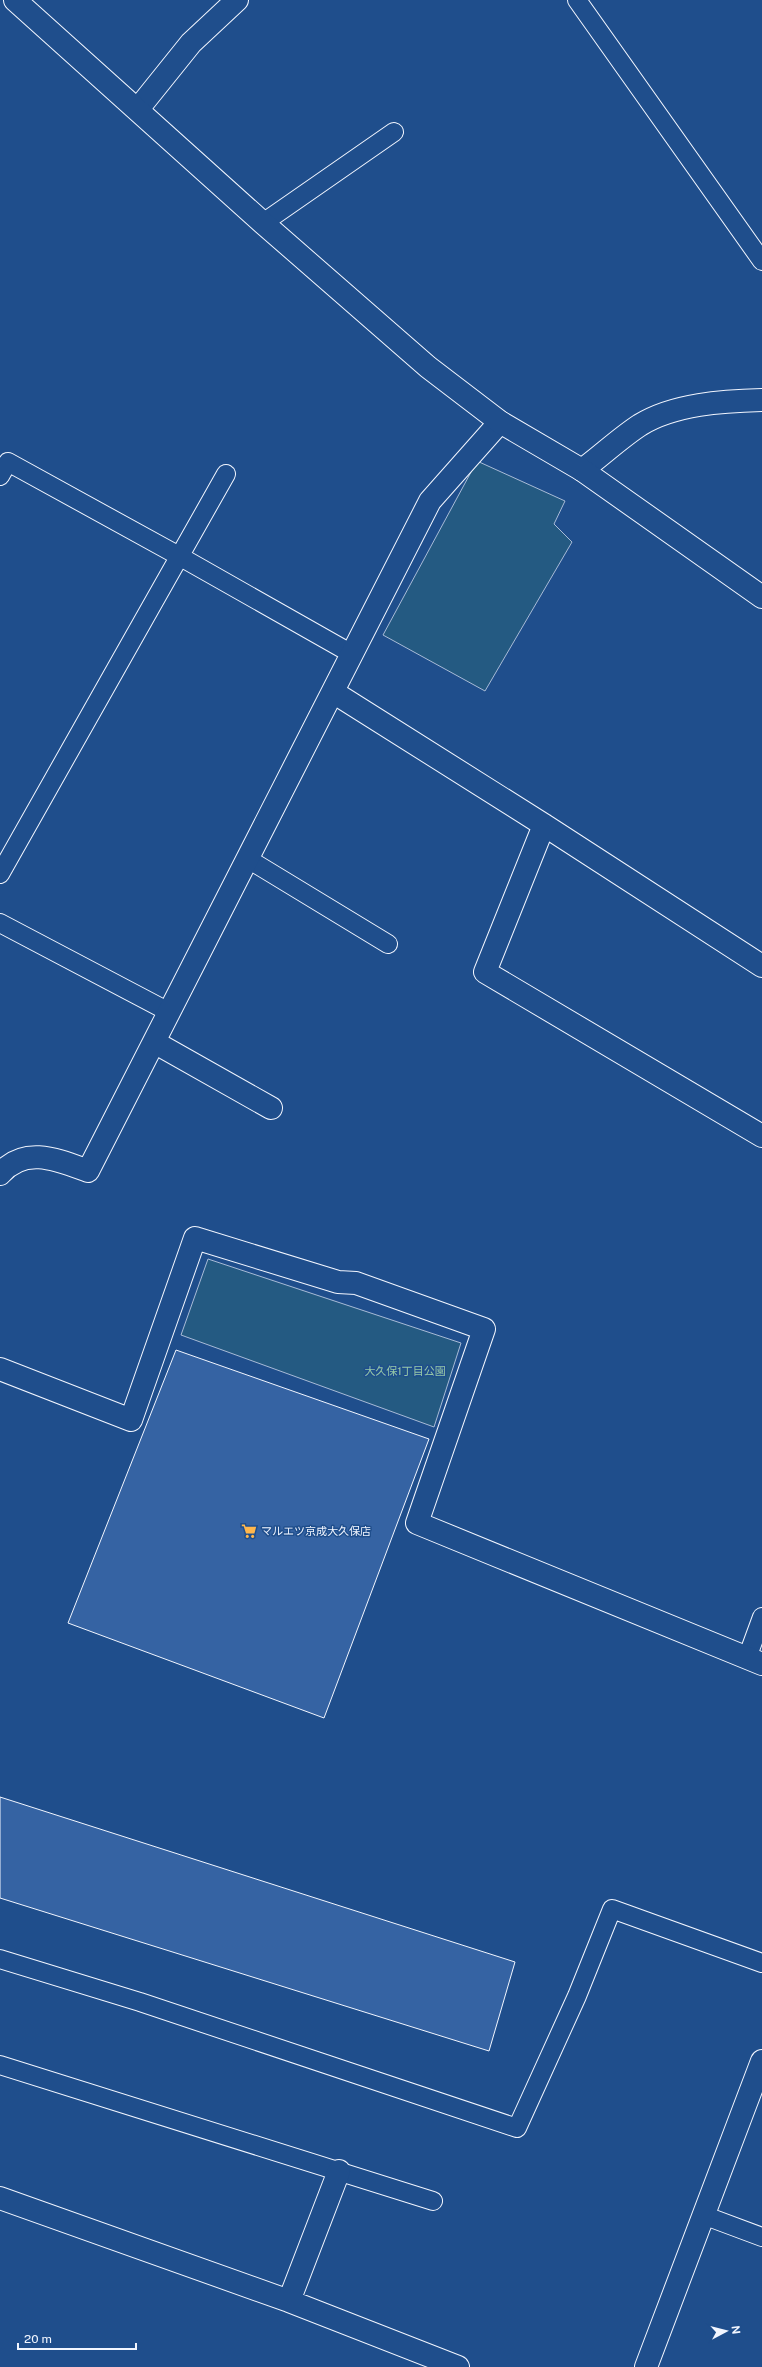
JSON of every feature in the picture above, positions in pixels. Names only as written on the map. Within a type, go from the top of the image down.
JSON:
[{"type":"street","points":[[15,0],[263,223],[428,367],[500,422],[582,470],[762,597]]},
{"type":"street","points":[[138,109],[192,43],[237,0]]},
{"type":"street","points":[[582,470],[641,425],[676,410],[734,401],[762,400]]},
{"type":"street","points":[[0,1174],[7,1166],[27,1157],[51,1157],[88,1171],[430,501],[500,422]]},
{"type":"street","points":[[333,692],[544,825],[762,966]]},
{"type":"street","points":[[544,825],[485,972],[762,1136]]},
{"type":"street","points":[[154,1042],[271,1108]]},
{"type":"street","points":[[0,1369],[130,1420],[194,1238],[338,1282],[356,1282],[484,1329],[417,1523],[754,1661]]},
{"type":"street","points":[[646,2367],[762,2061]]},
{"type":"street","points":[[289,2301],[339,2171]]},
{"type":"street","points":[[0,2198],[289,2301],[458,2367]]},
{"type":"lane","points":[[577,0],[762,261]]},
{"type":"lane","points":[[263,223],[394,132]]},
{"type":"lane","points":[[0,476],[8,462],[179,556],[352,654]]},
{"type":"lane","points":[[0,874],[226,474]]},
{"type":"lane","points":[[248,859],[388,944]]},
{"type":"lane","points":[[0,923],[169,1012]]},
{"type":"lane","points":[[754,1661],[762,1617]]},
{"type":"lane","points":[[0,1959],[140,2002],[517,2128],[577,1996],[612,1909],[762,1963]]},
{"type":"lane","points":[[0,2065],[433,2201]]},
{"type":"lane","points":[[703,2215],[762,2237]]},
{"type":"green space","points":[[477,461],[565,501],[554,524],[572,542],[485,691],[383,635]]},
{"type":"green space","name":"大久保1丁目公園","points":[[208,1259],[461,1343],[434,1427],[181,1335]]},
{"type":"building","name":"マルエツ京成大久保店","points":[[176,1350],[429,1439],[324,1718],[68,1623]]},
{"type":"building","points":[[0,1797],[515,1962],[489,2051],[0,1898]]},
{"type":"place","name":"マルエツ京成大久保店","points":[[249,1531]]}]
